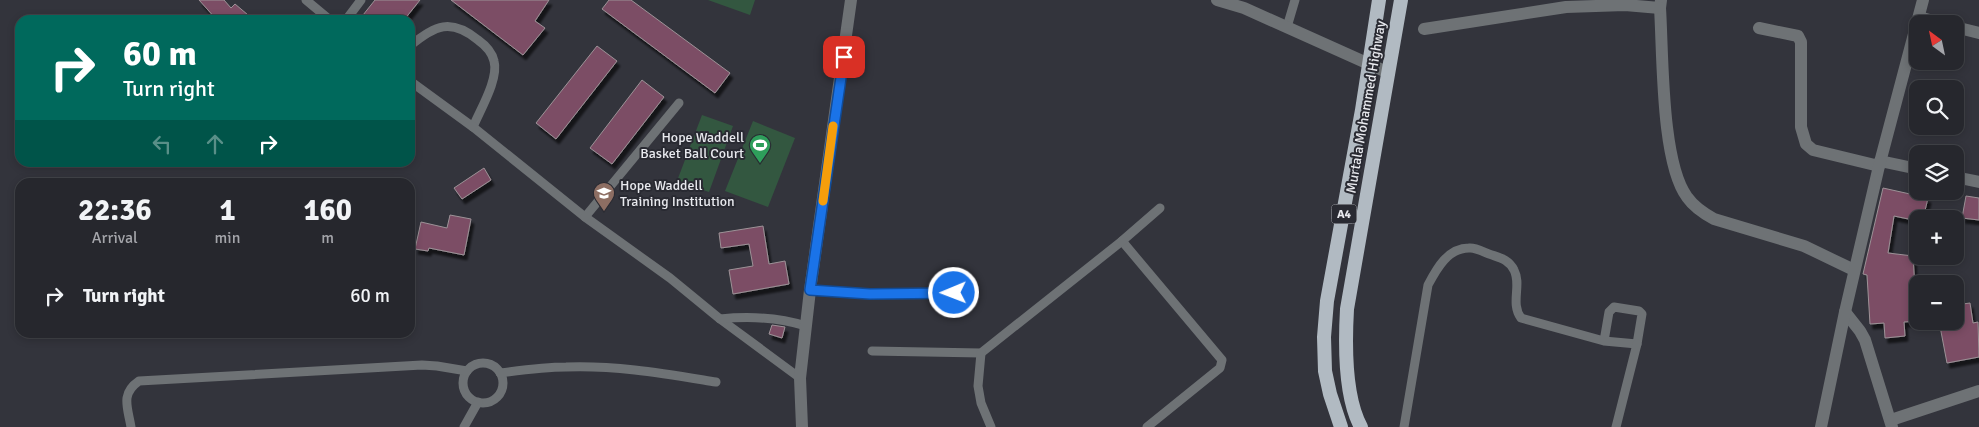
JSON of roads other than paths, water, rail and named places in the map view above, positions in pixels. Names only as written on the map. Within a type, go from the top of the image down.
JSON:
[{"type":"highway","name":"Murtala Mohammed Highway","points":[[1341,427],[1330,394],[1325,371],[1324,337],[1327,301],[1370,63],[1379,0]]},
{"type":"highway","name":"Murtala Mohammed Highway","points":[[1361,427],[1353,408],[1346,355],[1347,309],[1401,0]]},
{"type":"street","points":[[802,427],[800,378],[810,290],[851,0]]},
{"type":"street","points":[[1217,0],[1244,8],[1389,73]]},
{"type":"street","points":[[1919,15],[1923,0]]},
{"type":"street","points":[[1424,29],[1566,7],[1661,4],[1667,134],[1678,179],[1686,196],[1704,213],[1714,219],[1804,246],[1854,270]]},
{"type":"street","points":[[1759,28],[1798,36],[1801,42],[1801,127],[1806,144],[1813,150],[1909,168]]},
{"type":"street","points":[[1964,29],[1979,33]]},
{"type":"street","points":[[1821,427],[1844,312],[1880,163],[1909,54]]},
{"type":"street","points":[[1964,179],[1979,182]]},
{"type":"street","points":[[1844,312],[1865,340],[1892,424],[1979,390]]},
{"type":"lane","points":[[306,0],[324,15]]},
{"type":"lane","points":[[350,15],[361,0]]},
{"type":"lane","points":[[1287,27],[1295,0]]},
{"type":"lane","points":[[415,42],[422,36],[439,28],[454,26],[468,32],[487,47],[494,61],[494,78],[473,127]]},
{"type":"lane","points":[[415,85],[473,127],[585,216],[670,278],[720,319],[800,378]]},
{"type":"lane","points":[[585,216],[679,103]]},
{"type":"lane","points":[[872,351],[982,353],[1122,241],[1160,208]]},
{"type":"lane","points":[[1122,241],[1222,360],[1220,368],[1147,427]]},
{"type":"lane","points":[[1404,427],[1428,285],[1439,266],[1452,253],[1470,247],[1506,260],[1513,268],[1516,277],[1516,311],[1521,318],[1604,341],[1637,344]]},
{"type":"lane","points":[[810,290],[870,294],[954,293]]},
{"type":"lane","points":[[1604,341],[1609,312],[1614,307],[1639,311],[1642,314],[1637,344],[1616,427]]},
{"type":"lane","points":[[720,319],[753,316],[792,321],[806,326]]},
{"type":"lane","points":[[982,353],[978,386],[981,403],[990,427]]},
{"type":"lane","points":[[484,363],[496,368],[500,373],[502,386],[496,397],[491,401],[478,402],[464,390],[464,377],[472,367],[484,363]]},
{"type":"lane","points":[[131,427],[127,393],[130,387],[139,381],[422,366],[437,366],[467,371]]},
{"type":"lane","points":[[500,373],[566,367],[607,368],[650,372],[716,382]]},
{"type":"lane","points":[[464,427],[478,402]]},
{"type":"place","name":"Hope Waddell Basket Ball Court","points":[[760,164]]},
{"type":"place","name":"Hope Waddell Training Institution","points":[[604,212]]}]
